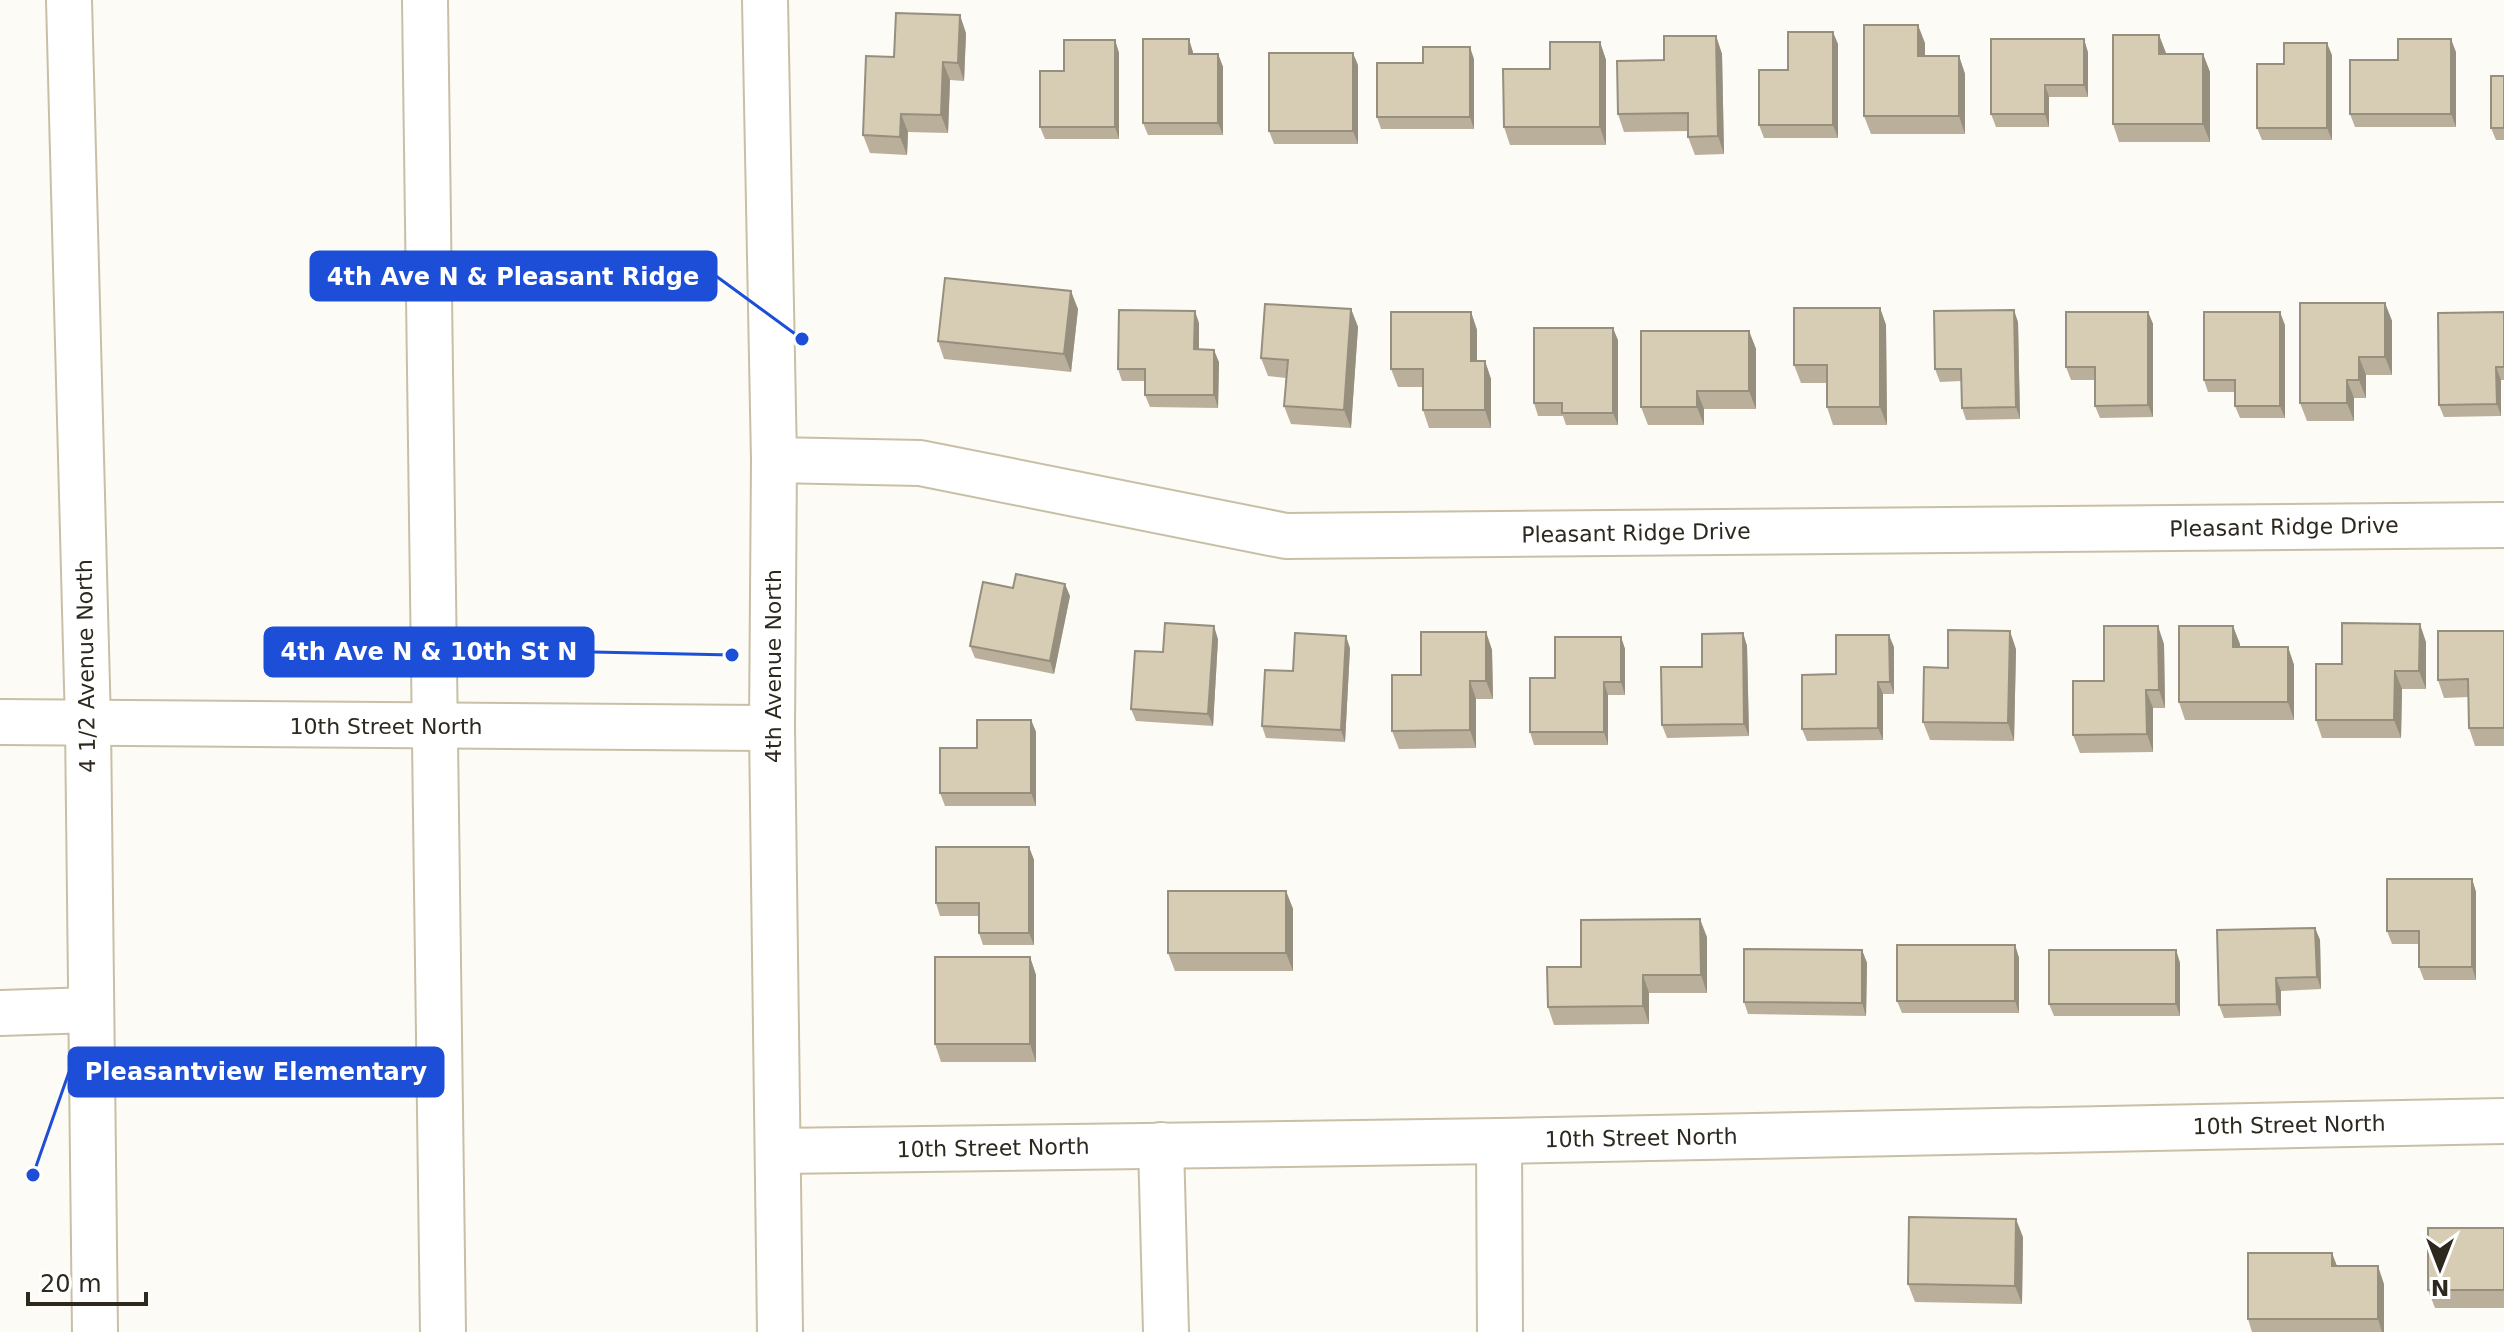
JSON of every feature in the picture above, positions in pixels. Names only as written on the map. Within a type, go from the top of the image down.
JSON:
[{"type":"street","name":"4 1/2 Avenue North","points":[[69,0],[88,724],[95,1332]]},
{"type":"street","points":[[425,0],[443,1332]]},
{"type":"street","name":"4th Avenue North","points":[[765,0],[774,460],[772,728],[780,1332]]},
{"type":"street","name":"Pleasant Ridge Drive","points":[[774,460],[920,463],[1286,536],[2504,525]]},
{"type":"street","name":"10th Street North","points":[[0,722],[772,728]]},
{"type":"street","points":[[0,1013],[91,1010]]},
{"type":"street","name":"10th Street North","points":[[778,1151],[1499,1141],[2504,1121]]},
{"type":"street","points":[[1499,1141],[1500,1332]]},
{"type":"street","points":[[1161,1145],[1166,1332]]},
{"type":"building","points":[[896,13],[960,15],[958,63],[943,62],[941,115],[901,114],[900,137],[863,135],[866,56],[894,57]]},
{"type":"building","points":[[1864,25],[1918,25],[1918,56],[1959,56],[1959,116],[1864,116]]},
{"type":"building","points":[[1788,32],[1833,32],[1833,125],[1759,125],[1759,70],[1788,70]]},
{"type":"building","points":[[2113,35],[2159,35],[2159,54],[2203,54],[2203,124],[2113,124]]},
{"type":"building","points":[[1664,36],[1716,36],[1718,136],[1688,137],[1688,113],[1618,114],[1617,61],[1664,60]]},
{"type":"building","points":[[1143,39],[1189,39],[1189,54],[1218,54],[1218,123],[1143,123]]},
{"type":"building","points":[[1991,39],[2084,39],[2084,85],[2045,85],[2045,114],[1991,114]]},
{"type":"building","points":[[2398,39],[2451,39],[2451,114],[2350,114],[2350,60],[2398,60]]},
{"type":"building","points":[[1064,40],[1115,40],[1115,127],[1040,127],[1040,71],[1064,71]]},
{"type":"building","points":[[1550,42],[1600,42],[1600,127],[1504,127],[1503,69],[1550,69]]},
{"type":"building","points":[[2284,43],[2327,43],[2327,128],[2257,128],[2257,64],[2284,64]]},
{"type":"building","points":[[1423,47],[1470,47],[1470,117],[1377,117],[1377,63],[1423,63]]},
{"type":"building","points":[[1269,53],[1353,53],[1353,131],[1269,131]]},
{"type":"building","points":[[2491,76],[2504,76],[2504,128],[2491,128]]},
{"type":"building","points":[[945,278],[1071,291],[1064,354],[938,341]]},
{"type":"building","points":[[2300,303],[2385,303],[2385,357],[2359,357],[2359,380],[2347,380],[2347,403],[2300,403]]},
{"type":"building","points":[[1265,304],[1351,309],[1344,410],[1284,406],[1288,360],[1261,358]]},
{"type":"building","points":[[1794,308],[1880,308],[1880,407],[1827,407],[1827,365],[1794,365]]},
{"type":"building","points":[[1119,310],[1195,311],[1194,349],[1214,350],[1214,395],[1145,395],[1145,369],[1118,369]]},
{"type":"building","points":[[2014,310],[2016,407],[1962,408],[1961,369],[1935,369],[1934,311]]},
{"type":"building","points":[[1391,312],[1471,312],[1471,361],[1485,361],[1485,410],[1423,410],[1423,369],[1391,369]]},
{"type":"building","points":[[2066,312],[2148,312],[2148,405],[2095,406],[2095,367],[2066,367]]},
{"type":"building","points":[[2204,312],[2280,312],[2280,406],[2235,406],[2235,380],[2204,380]]},
{"type":"building","points":[[2504,312],[2504,367],[2496,367],[2497,404],[2439,405],[2438,313]]},
{"type":"building","points":[[1534,328],[1613,328],[1613,413],[1562,413],[1562,403],[1534,403]]},
{"type":"building","points":[[1641,331],[1749,331],[1749,391],[1697,391],[1697,407],[1641,407]]},
{"type":"building","points":[[1016,574],[1065,584],[1050,661],[970,646],[983,582],[1013,588]]},
{"type":"building","points":[[1165,623],[1214,626],[1208,714],[1131,709],[1135,651],[1163,652]]},
{"type":"building","points":[[2342,623],[2420,624],[2419,671],[2395,671],[2394,720],[2316,720],[2316,664],[2342,664]]},
{"type":"building","points":[[2104,626],[2158,626],[2159,690],[2146,690],[2147,734],[2073,735],[2073,681],[2104,681]]},
{"type":"building","points":[[2179,626],[2233,626],[2233,647],[2288,647],[2288,702],[2179,702]]},
{"type":"building","points":[[1948,630],[2010,631],[2008,723],[1923,722],[1924,667],[1948,668]]},
{"type":"building","points":[[2438,631],[2504,631],[2504,728],[2469,728],[2468,679],[2438,680]]},
{"type":"building","points":[[1421,632],[1486,632],[1486,681],[1470,681],[1470,730],[1392,731],[1392,675],[1421,675]]},
{"type":"building","points":[[1295,633],[1346,636],[1341,730],[1262,726],[1265,670],[1293,671]]},
{"type":"building","points":[[1743,633],[1744,724],[1662,725],[1661,667],[1702,667],[1702,634]]},
{"type":"building","points":[[1836,635],[1889,635],[1890,682],[1878,682],[1878,728],[1802,729],[1802,675],[1836,674]]},
{"type":"building","points":[[1555,637],[1621,637],[1621,682],[1604,682],[1604,732],[1530,732],[1530,678],[1555,678]]},
{"type":"building","points":[[977,720],[1031,720],[1031,793],[940,793],[940,748],[977,748]]},
{"type":"building","points":[[936,847],[1029,847],[1029,933],[979,933],[979,903],[936,903]]},
{"type":"building","points":[[2387,879],[2472,879],[2472,967],[2419,967],[2419,931],[2387,931]]},
{"type":"building","points":[[1168,891],[1286,891],[1286,953],[1168,953]]},
{"type":"building","points":[[1700,919],[1701,975],[1643,975],[1643,1006],[1548,1007],[1547,967],[1581,967],[1581,920]]},
{"type":"building","points":[[2315,928],[2317,977],[2276,978],[2277,1004],[2219,1005],[2217,930]]},
{"type":"building","points":[[1897,945],[2015,945],[2015,1001],[1897,1001]]},
{"type":"building","points":[[1744,949],[1862,950],[1862,1003],[1744,1002]]},
{"type":"building","points":[[2049,950],[2176,950],[2176,1004],[2049,1004]]},
{"type":"building","points":[[935,957],[1030,957],[1030,1044],[935,1044]]},
{"type":"building","points":[[1909,1217],[2016,1219],[2015,1286],[1908,1284]]},
{"type":"building","points":[[2428,1228],[2504,1228],[2504,1290],[2428,1290]]},
{"type":"building","points":[[2248,1253],[2332,1253],[2332,1266],[2378,1266],[2378,1319],[2248,1319]]},
{"type":"place","name":"4th Ave N & Pleasant Ridge","points":[[802,339]]},
{"type":"place","name":"4th Ave N & 10th St N","points":[[732,655]]},
{"type":"place","name":"Pleasantview Elementary","points":[[33,1175]]}]
